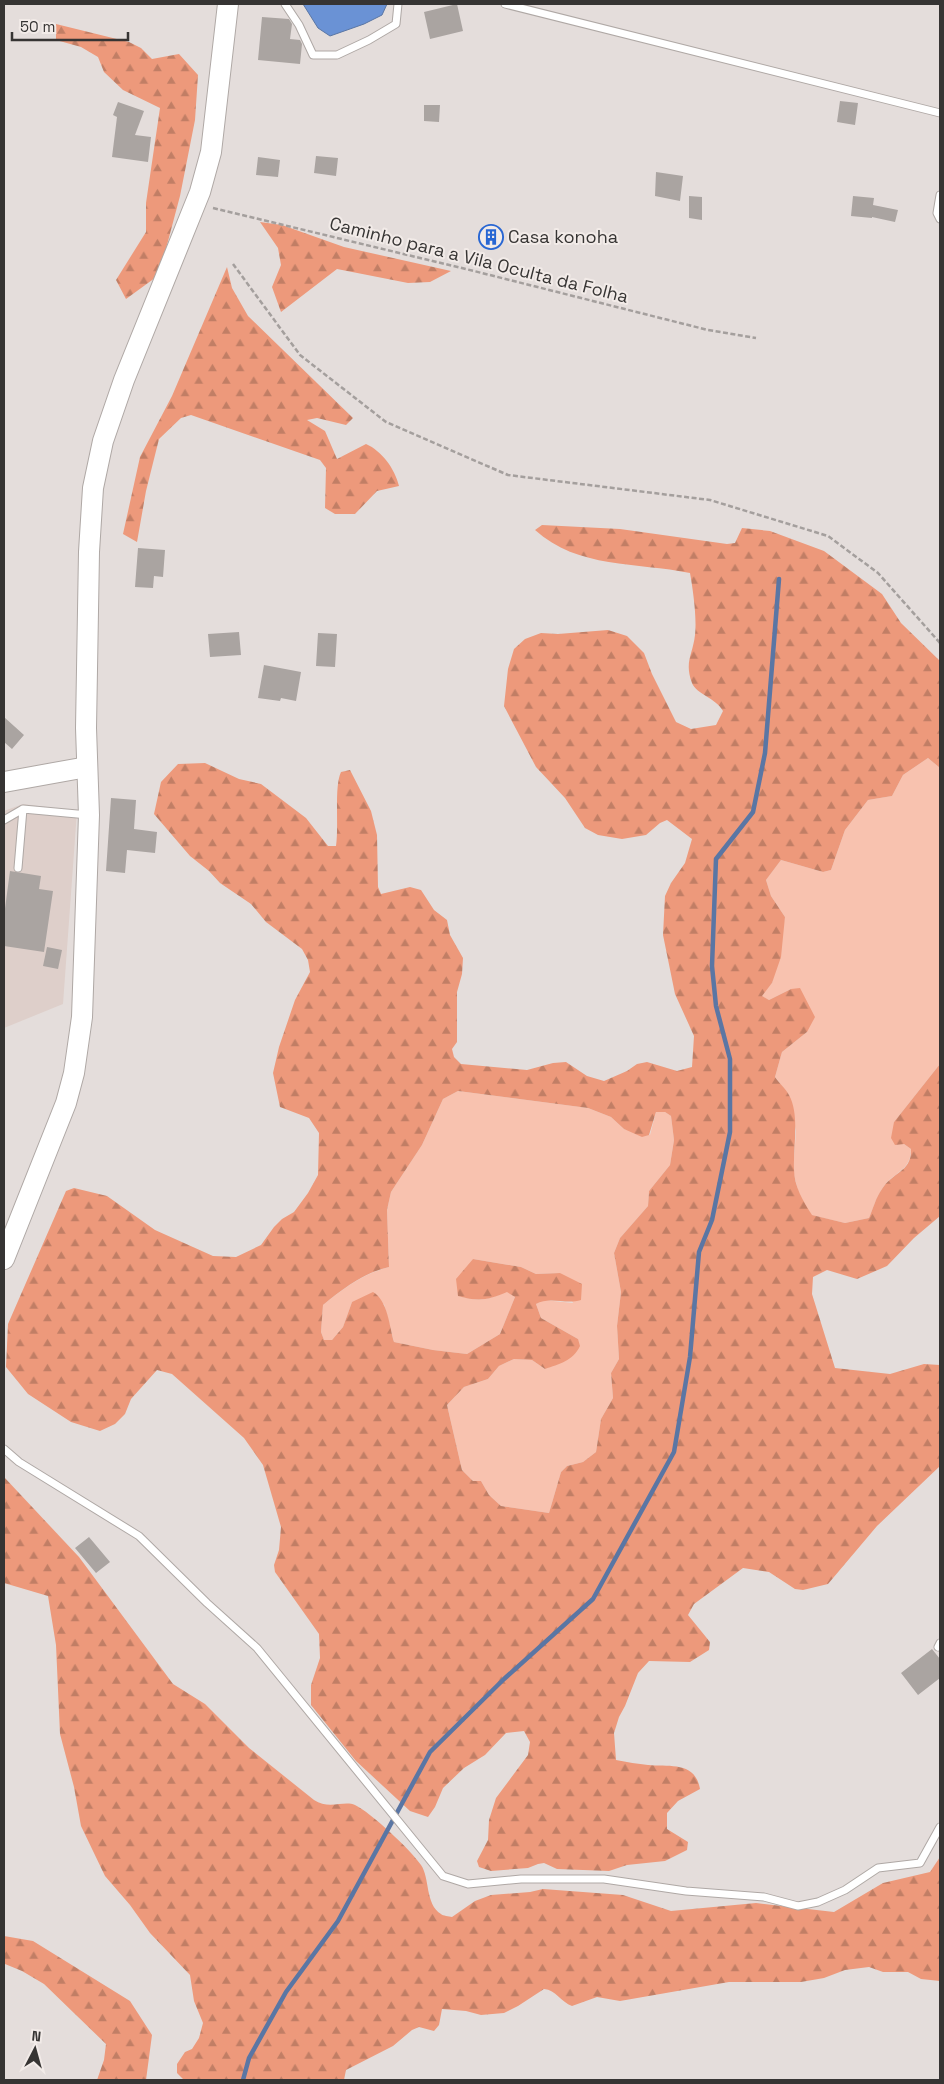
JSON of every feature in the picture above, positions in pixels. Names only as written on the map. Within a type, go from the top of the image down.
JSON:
[{"type":"main road","points":[[4,1259],[66,1102],[74,1073],[82,1017],[89,815],[86,767],[89,562],[93,488],[103,441],[124,380],[196,204],[211,152],[230,6]]},
{"type":"main road","points":[[4,782],[86,767]]},
{"type":"lane","points":[[285,4],[299,24],[314,55],[337,55],[369,40],[396,24],[398,4]]},
{"type":"lane","points":[[505,4],[940,113]]},
{"type":"lane","points":[[940,195],[937,213],[940,219]]},
{"type":"lane","points":[[18,868],[24,810]]},
{"type":"lane","points":[[4,820],[24,810],[89,815]]},
{"type":"lane","points":[[4,1449],[19,1462],[139,1536],[207,1603],[257,1648],[444,1876],[468,1884],[521,1879],[604,1879],[686,1891],[764,1897],[798,1906],[818,1902],[845,1890],[878,1868],[920,1862],[940,1827]]},
{"type":"path","name":"Caminho para a Vila Oculta da Folha","points":[[196,204],[708,330],[756,338]]},
{"type":"path","points":[[233,264],[300,355],[386,422],[508,474],[710,500],[828,536],[878,573],[940,643]]},
{"type":"shaded area","points":[[928,758],[940,768],[940,1064],[894,1122],[904,1144],[911,1149],[908,1163],[886,1183],[876,1200],[869,1218],[845,1223],[811,1215],[799,1194],[793,1171],[796,1131],[789,1095],[775,1077],[782,1052],[807,1032],[791,989],[769,1000],[761,996],[772,983],[785,917],[771,896],[766,880],[781,860],[823,872],[831,870],[845,830],[868,800],[892,796],[903,775]]},
{"type":"shaded area","points":[[23,804],[77,811],[63,1004],[4,1028],[4,811]]},
{"type":"shaded area","points":[[458,1091],[588,1108],[611,1117],[624,1129],[650,1135],[656,1112],[665,1112],[671,1116],[674,1140],[670,1165],[649,1191],[648,1206],[620,1238],[614,1253],[621,1292],[617,1326],[619,1359],[611,1373],[613,1398],[601,1419],[596,1452],[583,1462],[567,1466],[561,1472],[549,1513],[501,1506],[489,1495],[481,1481],[473,1481],[462,1470],[447,1405],[464,1387],[488,1379],[499,1366],[514,1359],[532,1360],[545,1369],[578,1339],[541,1318],[536,1304],[543,1300],[573,1303],[560,1273],[536,1274],[521,1267],[473,1259],[459,1296],[483,1299],[507,1291],[515,1297],[500,1334],[467,1354],[433,1350],[394,1342],[384,1304],[352,1302],[343,1327],[332,1340],[324,1340],[321,1332],[323,1305],[354,1282],[389,1267],[387,1210],[391,1192],[422,1145],[443,1099]]},
{"type":"green space","points":[[56,24],[129,42],[141,48],[152,59],[179,54],[198,75],[195,120],[180,196],[159,275],[126,299],[116,280],[146,232],[146,203],[160,108],[123,90],[104,72],[98,57],[81,47],[56,40]]},
{"type":"green space","points":[[260,222],[282,225],[344,247],[451,271],[430,282],[408,283],[337,269],[281,312],[272,287],[281,265],[278,248]]},
{"type":"green space","points":[[227,267],[232,288],[248,316],[353,418],[346,425],[317,418],[307,420],[325,431],[337,459],[366,444],[387,461],[399,486],[377,491],[355,514],[335,514],[325,508],[326,468],[320,460],[191,415],[181,418],[159,439],[146,491],[137,542],[123,534],[140,457],[172,396]]},
{"type":"green space","points":[[542,525],[620,529],[727,544],[735,543],[742,528],[770,531],[824,551],[882,594],[901,623],[940,661],[940,768],[928,758],[903,775],[892,796],[868,800],[845,830],[831,870],[823,872],[781,860],[766,880],[771,896],[785,917],[781,957],[772,983],[762,996],[769,1000],[791,989],[800,988],[815,1017],[807,1032],[782,1052],[775,1077],[788,1093],[792,1103],[795,1121],[794,1175],[800,1193],[812,1215],[845,1223],[869,1218],[876,1199],[886,1183],[905,1167],[910,1157],[911,1149],[904,1144],[895,1145],[891,1138],[894,1122],[940,1064],[940,1216],[914,1238],[887,1266],[857,1279],[827,1270],[813,1277],[812,1294],[835,1368],[890,1374],[924,1364],[940,1365],[940,1466],[877,1526],[828,1584],[803,1590],[795,1589],[769,1572],[743,1568],[694,1604],[688,1615],[710,1642],[709,1650],[690,1662],[649,1661],[638,1673],[614,1733],[616,1760],[644,1765],[680,1767],[693,1774],[697,1780],[700,1789],[678,1801],[667,1813],[667,1829],[688,1842],[687,1850],[665,1861],[627,1865],[609,1871],[557,1869],[544,1863],[528,1868],[491,1871],[479,1867],[477,1861],[488,1840],[489,1820],[496,1798],[528,1755],[530,1742],[524,1731],[506,1733],[485,1755],[464,1768],[443,1788],[435,1807],[428,1817],[410,1811],[356,1761],[311,1705],[311,1685],[320,1658],[319,1634],[275,1572],[274,1565],[279,1550],[281,1527],[263,1465],[244,1438],[172,1374],[157,1370],[131,1399],[125,1414],[115,1424],[100,1431],[71,1422],[28,1394],[6,1367],[8,1324],[66,1191],[74,1188],[107,1196],[155,1230],[213,1256],[236,1257],[261,1245],[282,1219],[294,1212],[318,1175],[319,1133],[309,1118],[280,1107],[273,1073],[279,1047],[295,1000],[310,972],[308,960],[302,949],[266,922],[251,904],[220,883],[209,871],[190,856],[154,814],[161,782],[178,764],[205,763],[239,779],[261,784],[306,818],[328,846],[336,846],[339,778],[341,772],[350,770],[371,811],[377,835],[378,887],[381,894],[410,887],[421,890],[434,910],[447,920],[450,935],[463,958],[462,974],[457,992],[457,1042],[452,1049],[454,1057],[461,1064],[527,1070],[553,1063],[566,1062],[587,1076],[604,1081],[627,1071],[637,1064],[647,1062],[677,1071],[692,1067],[694,1036],[675,994],[663,935],[665,896],[671,883],[685,863],[692,839],[667,820],[660,823],[646,835],[622,839],[598,835],[585,828],[565,798],[536,767],[504,706],[508,669],[514,649],[525,639],[541,633],[558,634],[608,630],[627,636],[644,653],[652,674],[676,722],[691,729],[716,725],[723,711],[716,703],[694,687],[690,676],[689,664],[695,628],[690,573],[589,558],[570,552],[552,543],[535,530]],"holes":[[[458,1091],[588,1108],[611,1117],[624,1129],[642,1137],[649,1135],[656,1112],[665,1112],[671,1116],[674,1140],[670,1165],[649,1191],[648,1206],[620,1238],[614,1253],[621,1292],[617,1326],[619,1359],[611,1373],[613,1398],[601,1419],[596,1452],[583,1462],[567,1466],[561,1472],[549,1513],[501,1506],[489,1495],[481,1481],[473,1481],[462,1470],[447,1405],[464,1387],[488,1379],[499,1366],[514,1359],[532,1360],[545,1369],[570,1359],[580,1346],[578,1339],[541,1318],[536,1304],[547,1301],[570,1302],[581,1300],[582,1284],[560,1273],[536,1274],[521,1267],[473,1259],[456,1279],[458,1296],[483,1299],[507,1292],[515,1297],[500,1334],[467,1354],[433,1350],[394,1342],[385,1307],[373,1292],[352,1302],[343,1327],[332,1340],[324,1340],[321,1332],[323,1305],[362,1277],[389,1267],[387,1210],[391,1192],[422,1145],[443,1099]]]},
{"type":"green space","points":[[4,1477],[79,1557],[173,1684],[205,1704],[249,1748],[314,1800],[331,1805],[355,1805],[380,1823],[409,1850],[421,1865],[426,1877],[432,1904],[442,1915],[452,1917],[475,1901],[491,1895],[543,1889],[623,1895],[671,1911],[756,1903],[834,1912],[883,1883],[930,1872],[940,1857],[940,1981],[921,1979],[908,1972],[883,1972],[869,1967],[845,1970],[824,1978],[801,1982],[729,1982],[620,2001],[597,1997],[572,2006],[552,1992],[544,1989],[504,2013],[481,2015],[466,2011],[442,2009],[439,2025],[434,2031],[419,2027],[412,2030],[393,2046],[346,2070],[344,2080],[184,2080],[177,2073],[177,2064],[185,2052],[192,2049],[199,2038],[203,2023],[194,2001],[190,1975],[150,1933],[130,1905],[105,1876],[81,1826],[74,1787],[60,1734],[56,1645],[48,1596],[4,1583]]},
{"type":"green space","points":[[4,1936],[33,1941],[130,2001],[152,2035],[146,2080],[97,2080],[104,2060],[106,2044],[44,1984],[22,1971],[5,1964]]},
{"type":"water","points":[[303,4],[387,4],[382,15],[364,24],[330,36],[318,28]]},
{"type":"building","points":[[457,4],[463,31],[430,39],[424,12]]},
{"type":"building","points":[[262,17],[289,19],[292,24],[290,39],[300,40],[302,44],[300,64],[258,60]]},
{"type":"building","points":[[840,101],[858,103],[855,125],[837,122]]},
{"type":"building","points":[[118,102],[144,111],[135,135],[151,137],[148,162],[112,157],[117,117],[113,115]]},
{"type":"building","points":[[424,105],[440,105],[439,122],[424,121]]},
{"type":"building","points":[[316,156],[338,158],[336,176],[314,173]]},
{"type":"building","points":[[258,157],[280,160],[278,177],[256,175]]},
{"type":"building","points":[[656,172],[683,176],[680,201],[655,196]]},
{"type":"building","points":[[689,196],[702,197],[702,220],[689,218]]},
{"type":"building","points":[[853,196],[874,198],[873,205],[898,210],[895,222],[872,217],[851,216]]},
{"type":"building","points":[[138,548],[165,550],[163,577],[154,576],[153,588],[135,587]]},
{"type":"building","points":[[239,632],[241,655],[210,657],[208,634]]},
{"type":"building","points":[[318,633],[337,634],[335,667],[316,666]]},
{"type":"building","points":[[264,665],[301,672],[296,701],[281,698],[280,701],[258,698]]},
{"type":"building","points":[[4,717],[24,735],[12,749],[4,742]]},
{"type":"building","points":[[111,798],[136,800],[134,829],[157,832],[155,853],[127,850],[125,873],[106,871]]},
{"type":"building","points":[[10,871],[41,876],[39,889],[53,891],[44,952],[4,946],[4,916]]},
{"type":"building","points":[[47,947],[62,950],[58,969],[43,966]]},
{"type":"building","points":[[89,1537],[110,1562],[96,1573],[75,1548]]},
{"type":"building","points":[[932,1649],[940,1659],[940,1678],[918,1695],[901,1673]]},
{"type":"waterway","points":[[243,2080],[249,2058],[286,1992],[338,1921],[430,1752],[504,1679],[593,1599],[674,1452],[690,1357],[699,1252],[712,1220],[730,1132],[730,1059],[716,1006],[712,966],[716,859],[753,812],[765,753],[779,579]]},
{"type":"place","name":"Casa konoha","points":[[491,237]]}]
